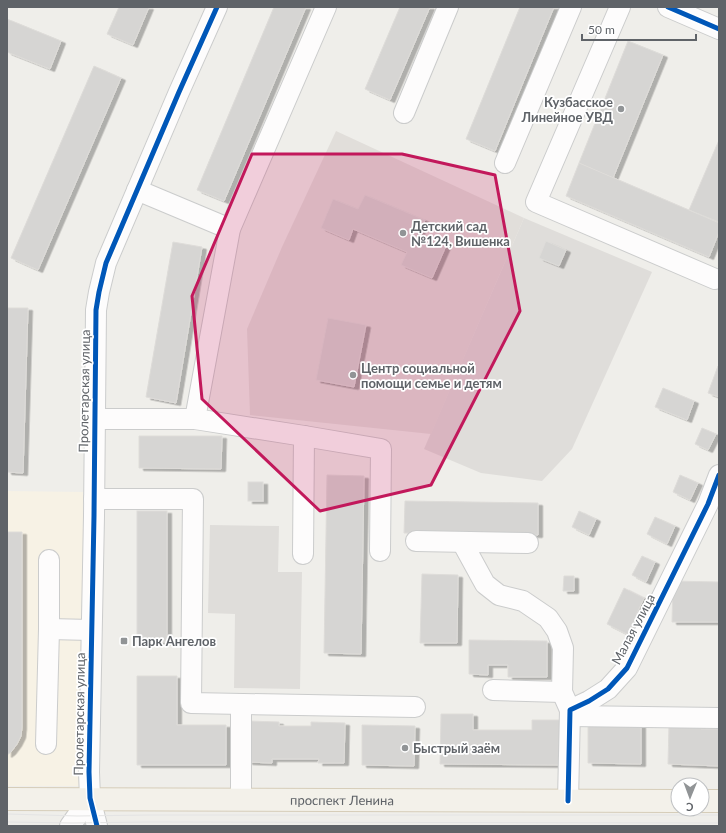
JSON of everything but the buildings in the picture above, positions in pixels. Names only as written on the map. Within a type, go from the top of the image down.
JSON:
[{"type":"main road","name":"проспект Ленина","points":[[7,799],[90,798],[670,801]]},
{"type":"street","name":"Пролетарская улица","points":[[97,826],[90,798],[89,772],[96,310],[106,263],[217,7]]},
{"type":"street","points":[[195,419],[230,229],[326,7]]},
{"type":"street","points":[[404,113],[448,7]]},
{"type":"street","points":[[505,163],[571,7]]},
{"type":"street","points":[[620,7],[536,202],[714,279]]},
{"type":"street","points":[[668,7],[719,29]]},
{"type":"street","points":[[137,190],[230,229]]},
{"type":"street","points":[[94,419],[195,419],[381,449],[380,552]]},
{"type":"street","points":[[303,554],[304,436]]},
{"type":"street","name":"Малая улица","points":[[570,713],[608,689],[627,668],[705,510],[719,475]]},
{"type":"street","points":[[94,499],[192,499],[191,703],[415,707]]},
{"type":"street","points":[[416,541],[528,543]]},
{"type":"street","points":[[462,542],[485,584],[499,595],[523,601],[548,618],[557,631],[563,648],[562,692],[570,713],[568,801]]},
{"type":"street","points":[[46,744],[49,560]]},
{"type":"street","points":[[49,629],[91,630]]},
{"type":"street","points":[[493,690],[562,692]]},
{"type":"street","points":[[240,799],[242,704]]},
{"type":"street","points":[[570,713],[719,718]]},
{"type":"street","points":[[70,826],[90,798]]},
{"type":"highlighted area","points":[[252,154],[402,154],[495,175],[520,311],[431,485],[320,511],[202,399],[192,296]]},
{"type":"shaded area","points":[[336,131],[524,218],[431,434],[250,415],[247,329],[282,247]]},
{"type":"shaded area","points":[[524,218],[652,272],[572,449],[542,481],[481,473],[424,449]]},
{"type":"shaded area","points":[[7,491],[83,492],[82,786],[7,786]]},
{"type":"shaded area","points":[[210,525],[279,526],[278,572],[302,572],[300,689],[234,688],[235,614],[208,613]]},
{"type":"tram line","points":[[7,814],[77,816],[719,815]]},
{"type":"tram line","points":[[7,822],[719,823]]},
{"type":"cycle path","points":[[97,826],[90,798],[89,772],[96,310],[106,263],[217,7]]},
{"type":"cycle path","points":[[668,7],[719,29]]},
{"type":"cycle path","points":[[568,801],[570,710],[589,701],[608,689],[627,668],[708,504],[719,475]]},
{"type":"place","name":"Кузбасское Линейное УВД","points":[[621,109]]},
{"type":"place","name":"Детский сад №124, Вишенка","points":[[403,233]]},
{"type":"place","name":"Центр социальной помощи семье и детям","points":[[353,375]]},
{"type":"place","name":"Парк Ангелов","points":[[124,641]]},
{"type":"place","name":"Быстрый заём","points":[[405,748]]}]
